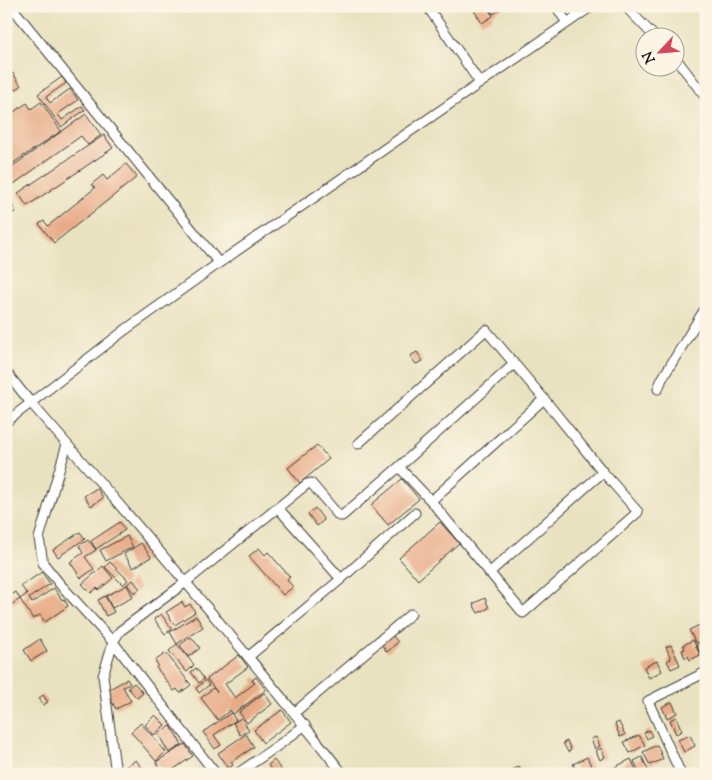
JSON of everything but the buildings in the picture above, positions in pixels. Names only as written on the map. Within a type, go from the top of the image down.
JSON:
[{"type":"street","points":[[11,6],[219,263]]},
{"type":"street","points":[[427,6],[480,83]]},
{"type":"street","points":[[556,6],[567,23]]},
{"type":"street","points":[[6,422],[126,330],[219,263],[592,6]]},
{"type":"street","points":[[625,6],[646,28]]},
{"type":"street","points":[[684,69],[706,98]]},
{"type":"street","points":[[658,389],[662,379],[706,307]]},
{"type":"street","points":[[358,444],[486,330],[638,512],[523,613],[431,501],[399,466]]},
{"type":"street","points":[[116,774],[103,676],[112,642],[120,631],[186,582],[307,484],[311,483],[338,516],[342,516],[514,364]]},
{"type":"street","points":[[6,372],[186,582],[343,774]]},
{"type":"street","points":[[431,501],[544,399]]},
{"type":"street","points":[[67,444],[39,538],[42,563],[112,642],[216,774]]},
{"type":"street","points":[[489,573],[603,472]]},
{"type":"street","points":[[278,508],[341,579]]},
{"type":"street","points":[[248,657],[341,579],[415,513]]},
{"type":"street","points":[[294,713],[410,614]]},
{"type":"street","points":[[681,774],[648,701],[706,672]]},
{"type":"street","points":[[238,774],[304,725]]}]
